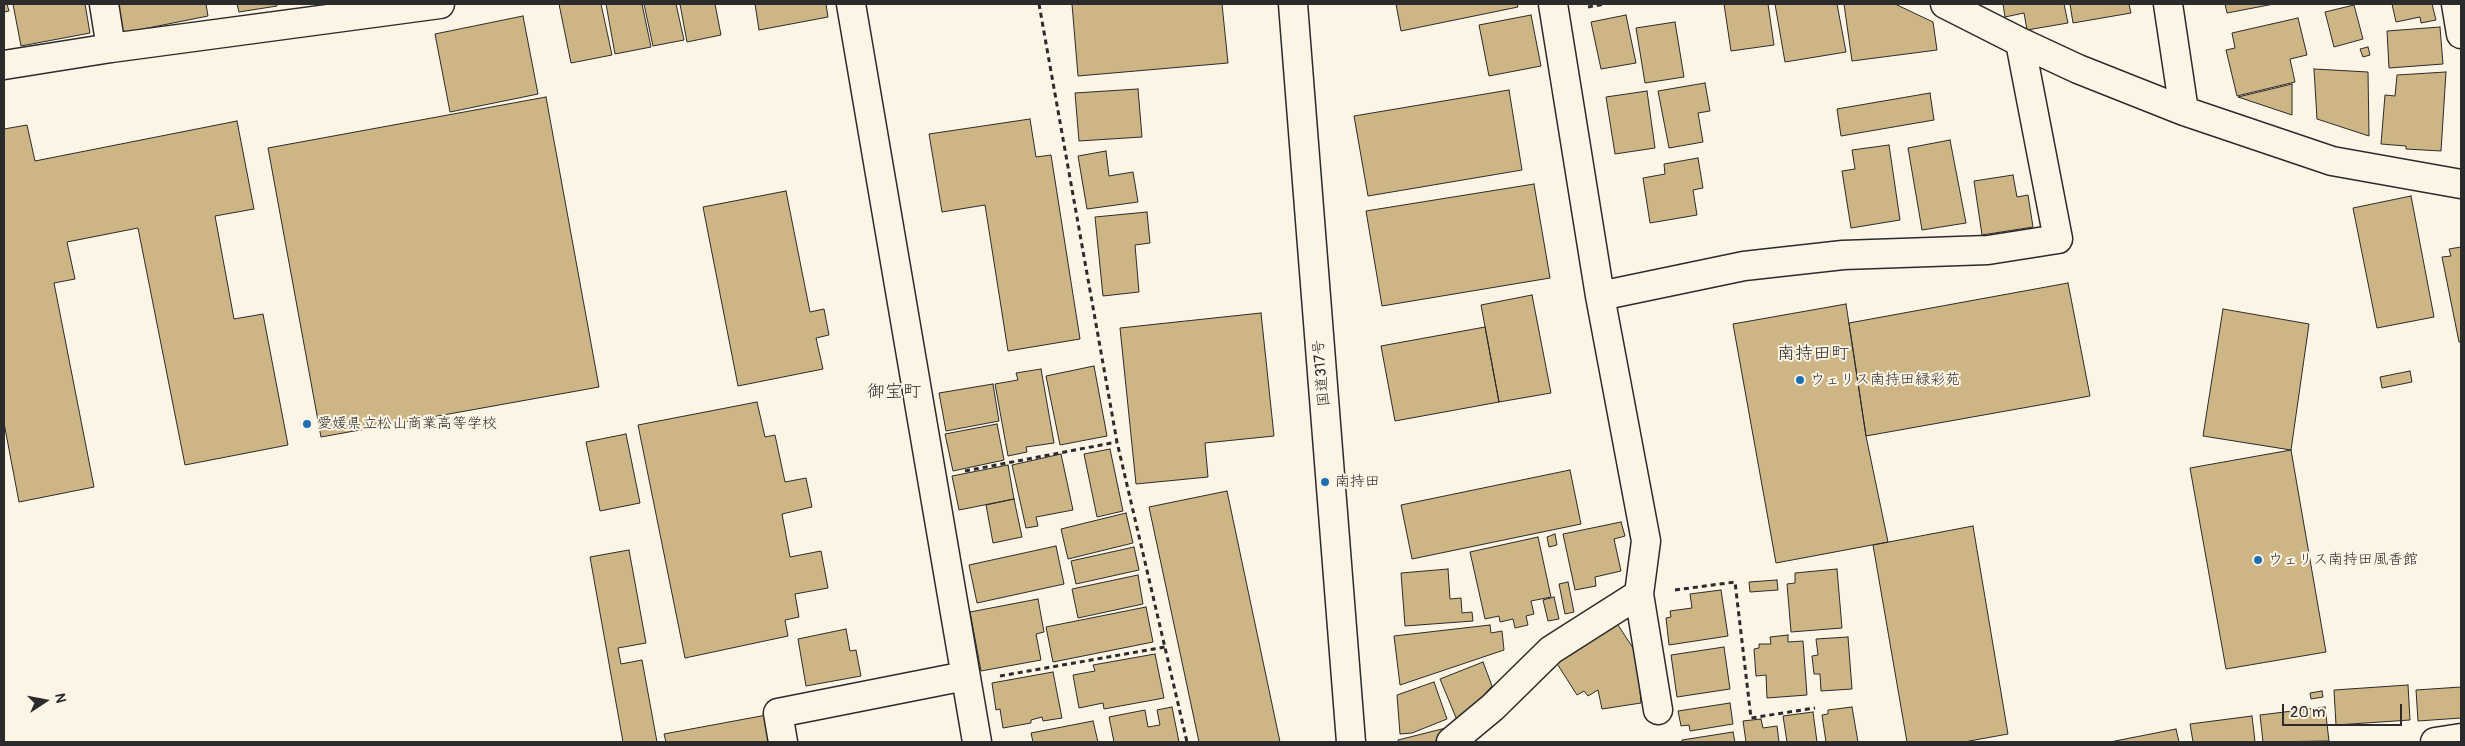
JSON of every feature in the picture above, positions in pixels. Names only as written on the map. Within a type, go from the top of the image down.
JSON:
[{"type":"main road","points":[[104,4],[111,48]]},
{"type":"main road","points":[[4,65],[111,48],[440,4]]},
{"type":"main road","points":[[851,4],[977,742]]},
{"type":"main road","name":"国道317号","points":[[1293,4],[1351,742]]},
{"type":"main road","points":[[1553,4],[1600,296],[1646,541],[1639,594],[1658,710]]},
{"type":"main road","points":[[1945,4],[2078,70],[2184,111],[2332,161],[2461,184]]},
{"type":"main road","points":[[2168,4],[2184,111]]},
{"type":"main road","points":[[2456,4],[2461,34]]},
{"type":"main road","points":[[1600,296],[1744,266],[1844,254],[1988,250],[2058,239],[2020,42]]},
{"type":"main road","points":[[1451,742],[1493,708],[1551,650],[1639,594]]},
{"type":"main road","points":[[783,742],[778,713],[966,679]]},
{"type":"main road","points":[[2435,742],[2461,738]]},
{"type":"path","points":[[1039,4],[1117,442],[1187,742]]},
{"type":"path","points":[[931,477],[1117,442]]},
{"type":"path","points":[[1639,594],[1735,582],[1751,718],[1815,708]]},
{"type":"path","points":[[966,679],[1165,647]]},
{"type":"building","points":[[4,4],[7,4],[9,11],[4,12]]},
{"type":"building","points":[[13,4],[85,4],[90,33],[21,46]]},
{"type":"building","points":[[118,4],[206,4],[208,16],[123,33]]},
{"type":"building","points":[[237,4],[277,4],[277,6],[239,12]]},
{"type":"building","points":[[559,4],[601,4],[612,55],[571,63]]},
{"type":"building","points":[[606,4],[642,4],[651,47],[615,54]]},
{"type":"building","points":[[644,4],[676,4],[684,40],[653,46]]},
{"type":"building","points":[[680,4],[715,4],[721,35],[687,42]]},
{"type":"building","points":[[755,4],[826,4],[828,17],[759,30]]},
{"type":"building","points":[[1072,4],[1222,4],[1228,63],[1078,76]]},
{"type":"building","points":[[1396,4],[1517,4],[1518,7],[1401,31]]},
{"type":"building","points":[[1724,4],[1768,4],[1774,45],[1731,51]]},
{"type":"building","points":[[1775,4],[1837,4],[1846,52],[1785,62]]},
{"type":"building","points":[[1844,4],[1895,4],[1933,22],[1937,50],[1852,61]]},
{"type":"building","points":[[2003,4],[2064,4],[2068,23],[2027,30],[2024,13],[2005,17]]},
{"type":"building","points":[[2070,4],[2129,4],[2131,13],[2073,23]]},
{"type":"building","points":[[2225,4],[2274,4],[2227,13]]},
{"type":"building","points":[[2392,4],[2432,4],[2436,20],[2421,23],[2420,17],[2396,22]]},
{"type":"building","points":[[2354,5],[2363,39],[2334,47],[2325,12]]},
{"type":"building","points":[[1531,15],[1541,66],[1489,76],[1479,25]]},
{"type":"building","points":[[1626,15],[1636,63],[1601,69],[1591,22]]},
{"type":"building","points":[[523,16],[538,94],[450,112],[435,34]]},
{"type":"building","points":[[2298,18],[2307,55],[2290,59],[2295,82],[2237,96],[2226,50],[2235,48],[2232,33]]},
{"type":"building","points":[[1675,22],[1684,77],[1645,83],[1636,28]]},
{"type":"building","points":[[2440,27],[2443,64],[2389,68],[2387,31]]},
{"type":"building","points":[[2368,47],[2370,55],[2363,57],[2360,49]]},
{"type":"building","points":[[2314,69],[2368,72],[2369,136],[2317,119]]},
{"type":"building","points":[[2446,72],[2441,151],[2406,149],[2406,146],[2381,144],[2385,95],[2395,96],[2397,75]]},
{"type":"building","points":[[1705,83],[1710,111],[1698,113],[1703,142],[1669,148],[1658,91]]},
{"type":"building","points":[[2292,84],[2292,115],[2238,97]]},
{"type":"building","points":[[1138,89],[1142,137],[1079,141],[1075,93]]},
{"type":"building","points":[[1509,90],[1522,170],[1368,196],[1354,116]]},
{"type":"building","points":[[1647,91],[1655,148],[1615,154],[1606,97]]},
{"type":"building","points":[[1930,93],[1934,120],[1841,136],[1837,109]]},
{"type":"building","points":[[546,97],[599,387],[321,437],[268,148]]},
{"type":"building","points":[[1030,119],[1036,157],[1051,155],[1080,339],[1008,351],[985,205],[942,212],[929,134]]},
{"type":"building","points":[[237,121],[254,209],[215,216],[234,319],[263,314],[288,445],[185,465],[138,228],[67,242],[75,279],[54,283],[94,487],[19,502],[4,423],[4,129],[27,125],[35,161]]},
{"type":"building","points":[[1950,140],[1966,223],[1922,230],[1908,148]]},
{"type":"building","points":[[1889,145],[1900,220],[1851,228],[1842,171],[1855,169],[1852,150]]},
{"type":"building","points":[[1106,151],[1109,176],[1133,172],[1138,202],[1087,209],[1078,156]]},
{"type":"building","points":[[1698,158],[1703,188],[1693,190],[1697,215],[1650,223],[1643,178],[1665,174],[1664,164]]},
{"type":"building","points":[[2013,175],[2017,197],[2028,195],[2033,227],[1982,235],[1974,181]]},
{"type":"building","points":[[1534,184],[1550,278],[1382,306],[1366,211]]},
{"type":"building","points":[[786,191],[810,312],[824,309],[829,335],[816,338],[823,369],[738,386],[703,207]]},
{"type":"building","points":[[2411,196],[2434,317],[2377,328],[2353,208]]},
{"type":"building","points":[[1147,212],[1150,243],[1135,245],[1139,292],[1103,296],[1095,217]]},
{"type":"building","points":[[2461,247],[2461,342],[2459,342],[2442,257],[2451,256],[2449,249]]},
{"type":"building","name":"ウェリス南持田緑彩苑","points":[[2068,283],[2090,396],[1866,436],[1849,323]]},
{"type":"building","points":[[1532,295],[1551,393],[1499,402],[1481,305]]},
{"type":"building","name":"ウェリス南持田緑彩苑","points":[[1846,304],[1866,436],[1888,542],[1776,563],[1733,324]]},
{"type":"building","points":[[2223,309],[2309,324],[2291,450],[2203,436]]},
{"type":"building","points":[[1261,313],[1274,436],[1205,443],[1208,477],[1136,484],[1120,328]]},
{"type":"building","points":[[1485,327],[1499,402],[1395,421],[1381,346]]},
{"type":"building","points":[[1094,366],[1107,436],[1060,445],[1046,376]]},
{"type":"building","points":[[1041,369],[1054,443],[1026,447],[1027,452],[1008,456],[995,384],[1018,380],[1016,373]]},
{"type":"building","points":[[2410,371],[2412,382],[2382,388],[2380,377]]},
{"type":"building","points":[[993,384],[999,421],[946,431],[939,393]]},
{"type":"building","points":[[757,402],[765,437],[775,435],[785,482],[806,478],[812,507],[782,514],[790,557],[821,551],[828,588],[795,594],[799,617],[785,620],[788,636],[685,658],[638,425]]},
{"type":"building","points":[[997,424],[1004,460],[953,471],[945,434]]},
{"type":"building","points":[[626,434],[640,503],[600,511],[586,442]]},
{"type":"building","points":[[1110,449],[1123,511],[1097,517],[1084,454]]},
{"type":"building","name":"ウェリス南持田風香館","points":[[2291,450],[2326,652],[2226,669],[2190,468]]},
{"type":"building","points":[[1061,454],[1073,510],[1036,517],[1038,526],[1026,528],[1012,465]]},
{"type":"building","points":[[1008,465],[1014,499],[959,510],[952,476]]},
{"type":"building","points":[[1570,470],[1581,524],[1412,559],[1401,505]]},
{"type":"building","points":[[1227,491],[1280,742],[1199,742],[1149,507]]},
{"type":"building","points":[[1014,499],[1022,537],[993,543],[986,505]]},
{"type":"building","points":[[1126,513],[1133,543],[1068,559],[1061,529]]},
{"type":"building","points":[[1621,522],[1625,536],[1614,539],[1621,571],[1595,577],[1596,586],[1575,590],[1563,534]]},
{"type":"building","points":[[1973,526],[2008,734],[1964,742],[1907,742],[1873,545]]},
{"type":"building","points":[[1555,534],[1557,545],[1549,547],[1547,537]]},
{"type":"building","points":[[1538,537],[1551,597],[1531,601],[1534,614],[1526,616],[1528,625],[1515,628],[1513,619],[1500,622],[1499,616],[1485,619],[1470,552]]},
{"type":"building","points":[[1056,546],[1064,584],[977,603],[969,565]]},
{"type":"building","points":[[1134,547],[1139,570],[1076,584],[1071,561]]},
{"type":"building","points":[[629,550],[646,643],[618,648],[621,664],[642,660],[657,742],[623,742],[590,557]]},
{"type":"building","points":[[1448,569],[1450,599],[1461,598],[1462,613],[1472,612],[1473,621],[1405,626],[1401,573]]},
{"type":"building","points":[[1837,569],[1842,628],[1791,632],[1787,584],[1795,583],[1795,573]]},
{"type":"building","points":[[1138,575],[1143,604],[1078,618],[1072,589]]},
{"type":"building","points":[[1777,580],[1778,590],[1750,592],[1749,582]]},
{"type":"building","points":[[1568,582],[1574,612],[1565,614],[1559,584]]},
{"type":"building","points":[[1721,590],[1728,636],[1669,645],[1666,618],[1671,617],[1670,611],[1692,608],[1690,594]]},
{"type":"building","points":[[1554,597],[1559,619],[1548,621],[1543,600]]},
{"type":"building","points":[[1038,599],[1044,632],[1036,634],[1041,660],[981,671],[970,612]]},
{"type":"building","points":[[1146,607],[1153,642],[1053,662],[1046,627]]},
{"type":"building","points":[[1616,622],[1637,654],[1641,703],[1602,709],[1598,690],[1588,696],[1584,691],[1577,695],[1556,662]]},
{"type":"building","points":[[1490,625],[1491,633],[1502,631],[1504,650],[1400,685],[1394,636]]},
{"type":"building","points":[[846,629],[850,651],[856,650],[861,676],[806,686],[798,639]]},
{"type":"building","points":[[1788,635],[1788,642],[1803,641],[1807,695],[1767,698],[1766,675],[1756,676],[1754,649],[1759,648],[1759,644],[1771,644],[1770,637]]},
{"type":"building","points":[[1848,637],[1852,689],[1821,691],[1820,674],[1814,674],[1812,656],[1818,655],[1816,639]]},
{"type":"building","points":[[1724,647],[1730,689],[1677,697],[1671,655]]},
{"type":"building","points":[[1155,654],[1164,698],[1104,709],[1103,703],[1079,708],[1073,675],[1095,671],[1093,665]]},
{"type":"building","points":[[1483,662],[1492,686],[1463,718],[1457,720],[1440,679]]},
{"type":"building","points":[[1053,672],[1062,718],[1043,721],[1042,717],[1031,720],[1031,723],[1003,728],[1000,709],[996,710],[992,683]]},
{"type":"building","points":[[1434,682],[1447,719],[1412,733],[1400,734],[1397,695]]},
{"type":"building","points":[[2408,685],[2410,720],[2336,725],[2334,690]]},
{"type":"building","points":[[2461,687],[2461,718],[2418,721],[2416,690]]},
{"type":"building","points":[[2322,691],[2323,697],[2311,699],[2310,693]]},
{"type":"building","points":[[1730,703],[1733,724],[1690,731],[1689,725],[1681,726],[1678,711]]},
{"type":"building","points":[[1172,707],[1179,742],[1114,742],[1109,717],[1145,710],[1148,727],[1160,725],[1157,710]]},
{"type":"building","points":[[1852,707],[1858,742],[1826,742],[1822,715],[1828,714],[1828,710]]},
{"type":"building","points":[[2325,707],[2329,741],[2263,742],[2260,715]]},
{"type":"building","points":[[1813,712],[1817,742],[1787,742],[1783,716]]},
{"type":"building","points":[[772,714],[777,742],[666,742],[664,734]]},
{"type":"building","points":[[2252,716],[2255,742],[2193,742],[2190,724]]},
{"type":"building","points":[[1761,719],[1763,728],[1777,726],[1779,742],[1746,742],[1743,721]]},
{"type":"building","points":[[1093,721],[1098,742],[1033,742],[1031,733]]},
{"type":"building","points":[[1450,727],[1449,731],[1434,742],[1398,742],[1398,740]]},
{"type":"building","points":[[2176,729],[2179,742],[2110,742]]},
{"type":"building","points":[[1733,732],[1735,742],[1682,742],[1682,740]]},
{"type":"place","name":"ウェリス南持田緑彩苑","points":[[1800,380]]},
{"type":"place","name":"愛媛県立松山商業高等学校","points":[[307,424]]},
{"type":"place","name":"南持田","points":[[1325,482]]},
{"type":"place","name":"ウェリス南持田風香館","points":[[2258,560]]},
{"type":"district","name":"南持田町","points":[[1813,354]]},
{"type":"district","name":"御宝町","points":[[894,392]]}]
